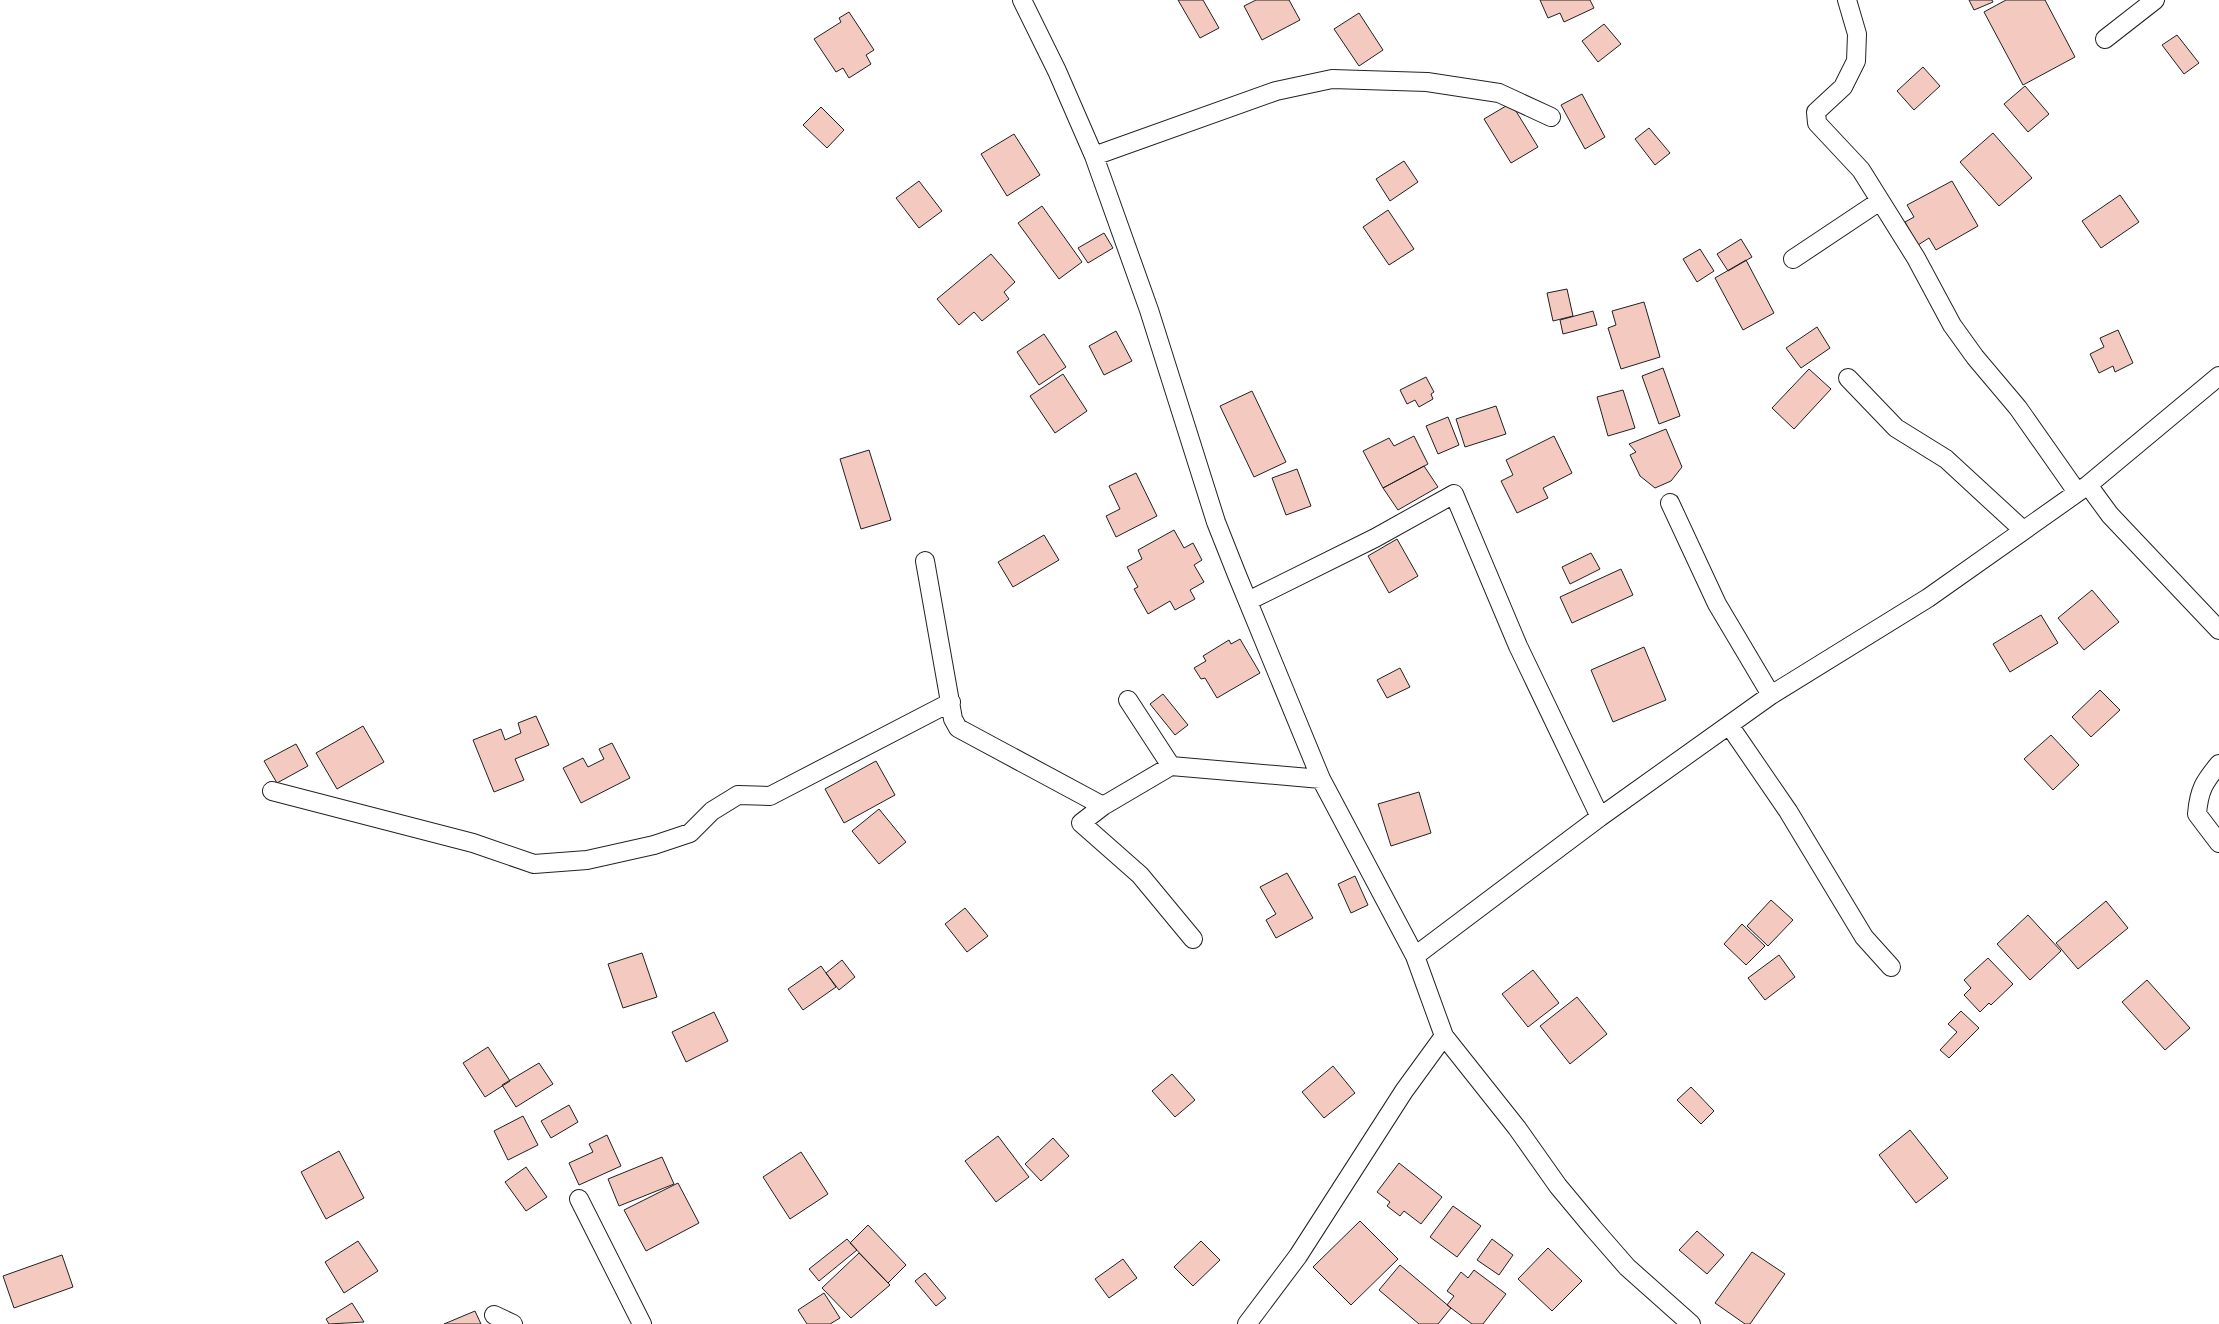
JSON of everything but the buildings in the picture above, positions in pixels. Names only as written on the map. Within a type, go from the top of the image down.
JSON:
[{"type":"street","points":[[1022,0],[1057,71],[1094,156],[1148,310],[1216,522],[1248,601],[1321,780],[1415,956],[1444,1036],[1517,1128],[1558,1186],[1593,1228],[1627,1267],[1691,1324]]},
{"type":"street","points":[[1847,0],[1858,34],[1856,61],[1843,88],[1816,112],[1817,123],[1861,170],[1916,258],[1952,325],[1975,357],[2082,488],[2219,630]]},
{"type":"street","points":[[2105,39],[2155,0]]},
{"type":"street","points":[[1094,156],[1276,91],[1332,79],[1427,82],[1499,93],[1552,117]]},
{"type":"street","points":[[1793,259],[1880,201]]},
{"type":"street","points":[[1415,956],[1600,817],[1728,725],[1771,695],[1928,598],[2082,488],[2219,376]]},
{"type":"street","points":[[1848,378],[1896,428],[1946,460],[2023,530]]},
{"type":"street","points":[[1248,601],[1375,538],[1454,494],[1518,646],[1600,817]]},
{"type":"street","points":[[1670,503],[1717,604],[1771,695]]},
{"type":"street","points":[[925,562],[953,719],[958,728],[1103,806]]},
{"type":"street","points":[[1128,700],[1171,766]]},
{"type":"street","points":[[272,791],[473,843],[534,864],[587,860],[654,845],[690,833],[712,811],[738,795],[770,796],[951,702]]},
{"type":"street","points":[[1728,725],[1788,811],[1864,937],[1891,967]]},
{"type":"street","points":[[2219,764],[2203,784],[2198,796],[2197,814],[2219,843]]},
{"type":"street","points":[[1193,939],[1140,875],[1081,823],[1103,806],[1171,766],[1321,780]]},
{"type":"street","points":[[1248,1324],[1298,1256],[1404,1091],[1444,1036]]},
{"type":"street","points":[[579,1199],[642,1324]]},
{"type":"street","points":[[494,1315],[513,1324]]}]
